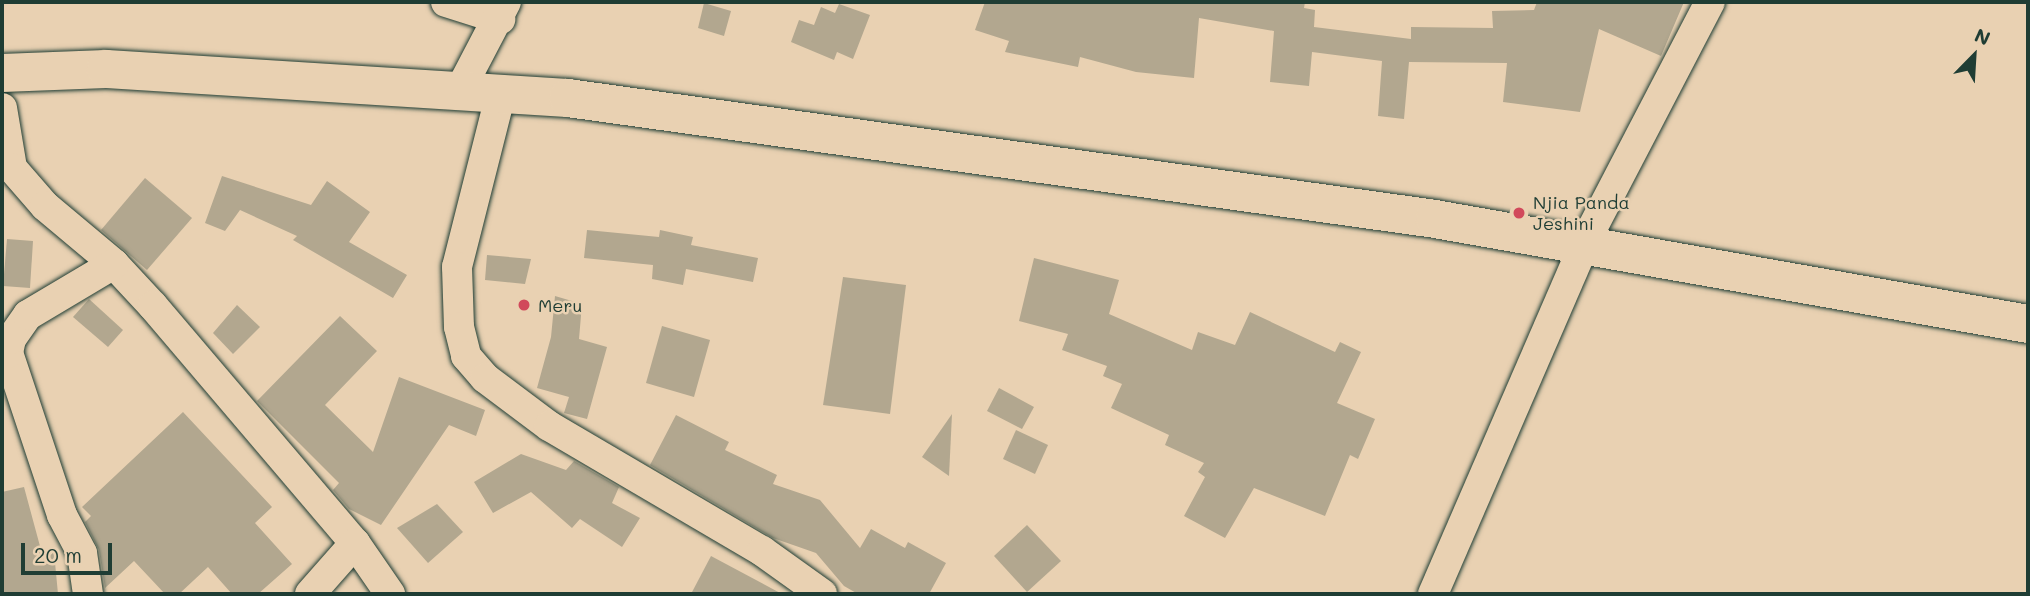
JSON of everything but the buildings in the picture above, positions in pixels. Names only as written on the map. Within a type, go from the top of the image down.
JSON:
[{"type":"highway","points":[[2,73],[106,69],[460,90],[500,97],[596,102],[1585,242],[2028,324]]},
{"type":"street","points":[[446,2],[503,10],[460,90]]},
{"type":"street","points":[[1433,594],[1585,242],[1710,2]]},
{"type":"street","points":[[500,97],[457,267],[459,327],[466,356],[485,378],[550,426],[762,551],[822,594]]},
{"type":"street","points":[[2,108],[12,168],[44,206],[114,264],[355,542],[390,594]]},
{"type":"street","points":[[88,594],[82,553],[62,515],[8,353],[11,339],[28,315],[114,264]]},
{"type":"street","points":[[310,594],[355,542]]},
{"type":"place","name":"Njia Panda Jeshini","points":[[1519,213]]},
{"type":"place","name":"Meru","points":[[524,305]]}]
